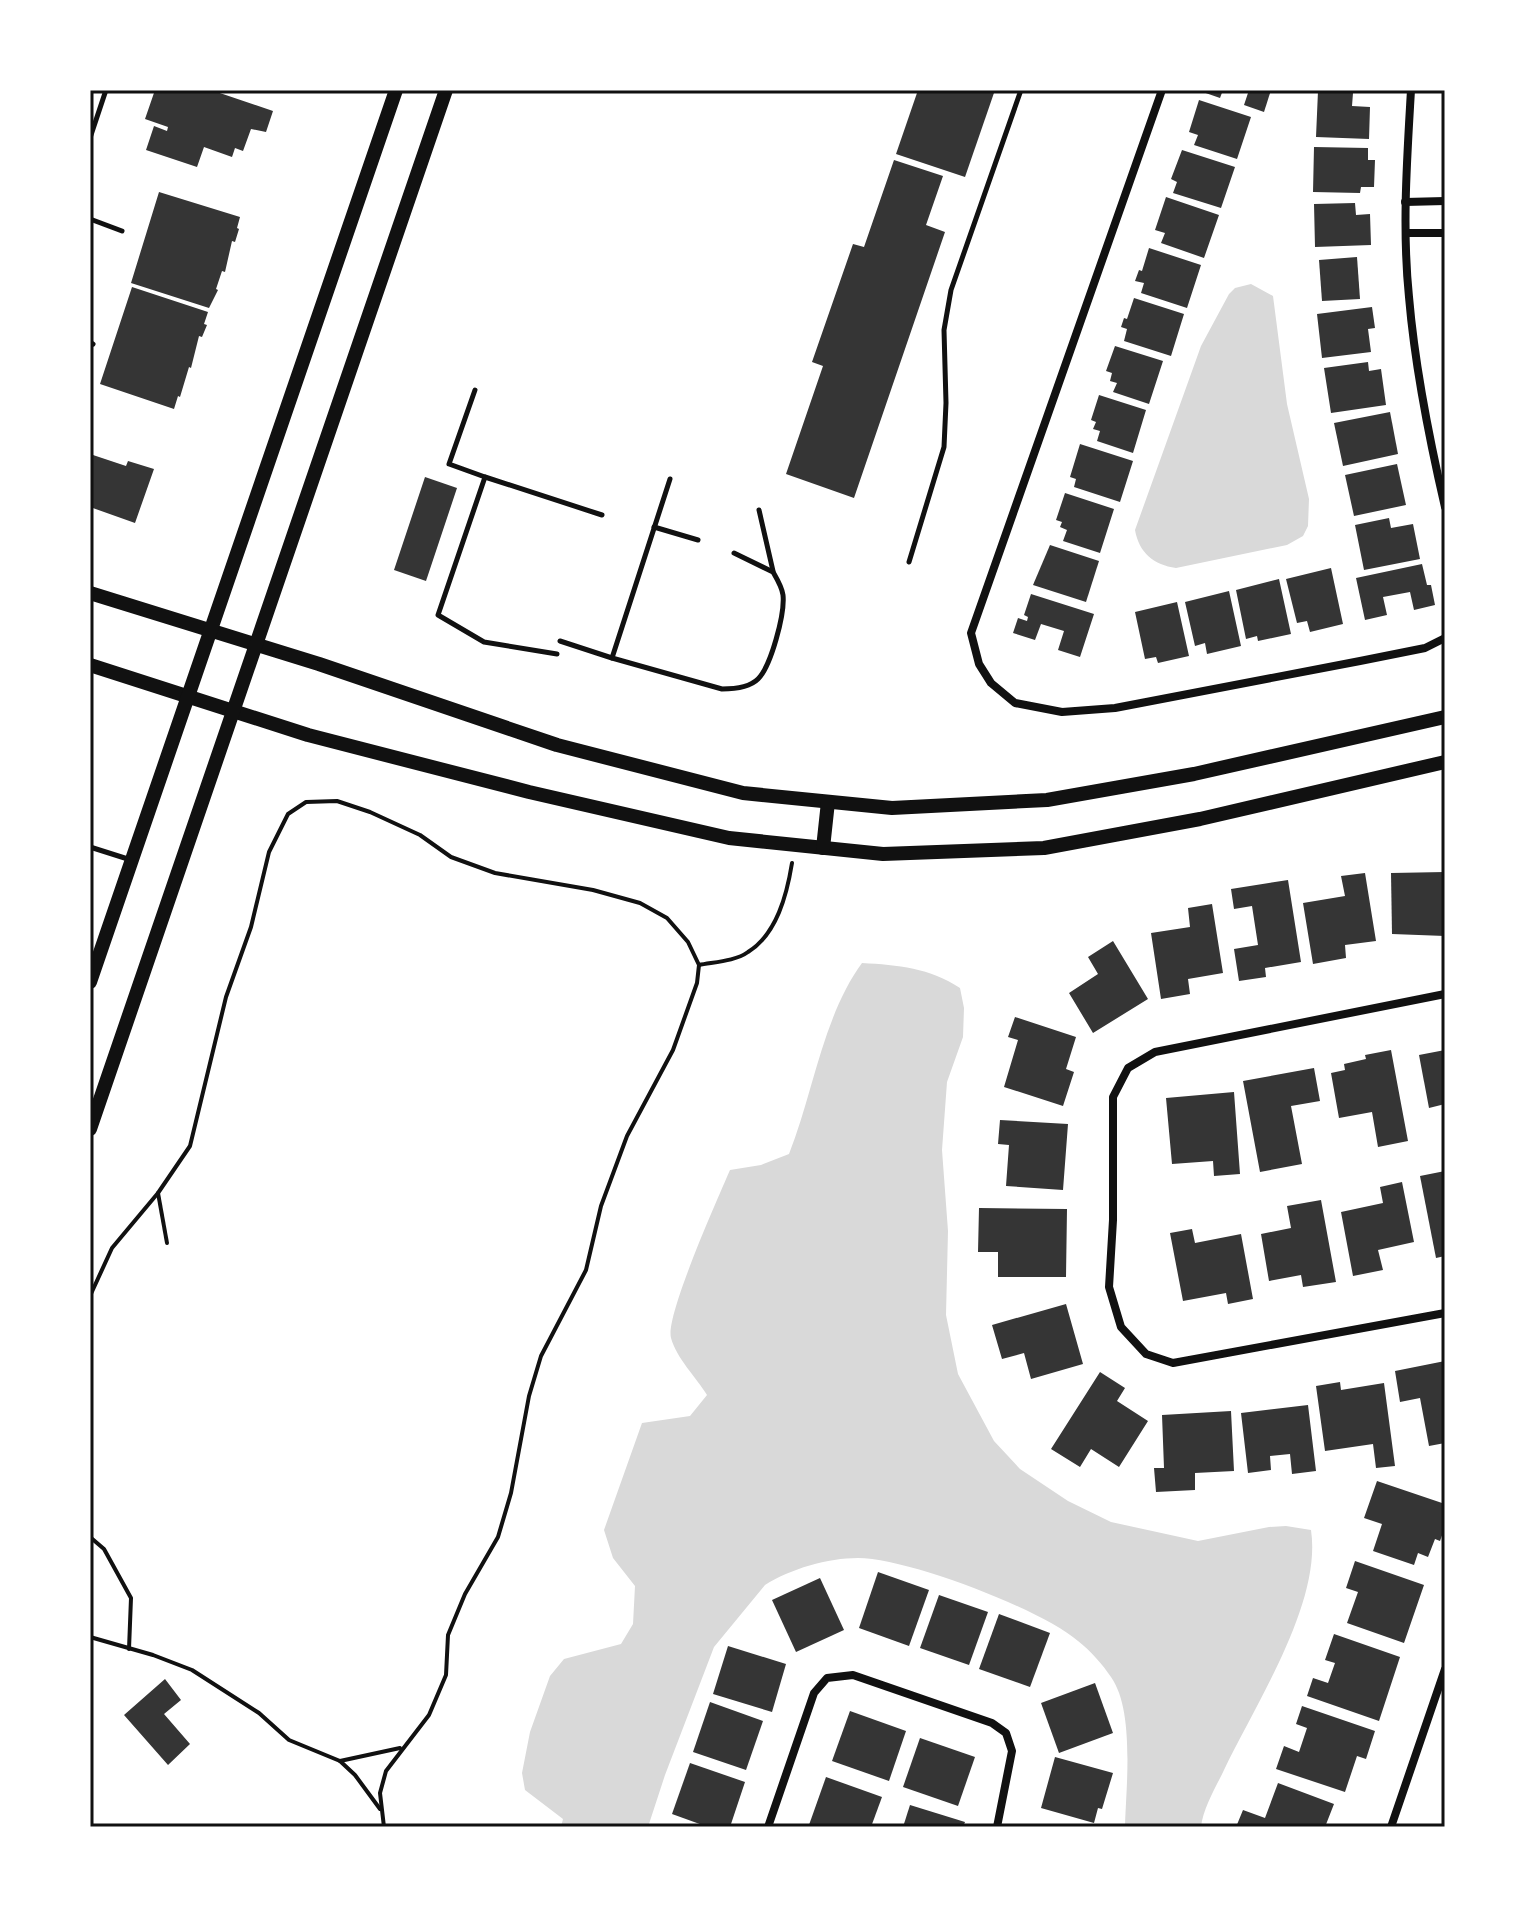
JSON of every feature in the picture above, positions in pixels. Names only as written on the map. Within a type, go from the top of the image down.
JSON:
[{"type":"main road","points":[[90,982],[396,90]]},
{"type":"main road","points":[[90,1129],[446,90]]},
{"type":"main road","points":[[90,593],[319,664],[557,745],[743,793],[892,808],[1047,800],[1194,774],[1445,717]]},
{"type":"main road","points":[[90,665],[308,735],[529,792],[729,838],[883,854],[1044,848],[1200,819],[1445,762]]},
{"type":"main road","points":[[823,848],[828,802]]},
{"type":"street","points":[[1162,90],[971,633],[979,664],[991,683],[1015,703],[1062,712],[1115,708],[1425,648],[1445,638]]},
{"type":"street","points":[[1411,90],[1405,202],[1408,295],[1421,394],[1445,507]]},
{"type":"street","points":[[1405,202],[1445,201]]},
{"type":"street","points":[[1407,233],[1445,233]]},
{"type":"street","points":[[1445,994],[1155,1052],[1128,1068],[1113,1097],[1113,1220],[1109,1287],[1121,1327],[1146,1354],[1173,1363],[1445,1313]]},
{"type":"street","points":[[1391,1827],[1445,1669]]},
{"type":"street","points":[[768,1827],[814,1693],[827,1678],[853,1675],[992,1723],[1006,1733],[1012,1751],[997,1827]]},
{"type":"lane","points":[[90,138],[106,90]]},
{"type":"lane","points":[[909,562],[944,447],[944,330],[951,290],[1021,90]]},
{"type":"lane","points":[[90,219],[122,231]]},
{"type":"lane","points":[[475,390],[449,464],[602,515]]},
{"type":"lane","points":[[485,477],[438,615],[484,642],[557,654]]},
{"type":"lane","points":[[612,658],[670,479]]},
{"type":"lane","points":[[560,641],[722,689],[740,688],[757,681],[766,668],[783,611],[783,592],[773,572],[759,510]]},
{"type":"lane","points":[[654,527],[698,540]]},
{"type":"lane","points":[[734,553],[773,572]]},
{"type":"lane","points":[[90,847],[132,860]]},
{"type":"path","points":[[90,1296],[112,1248],[158,1193],[190,1146],[226,997],[251,927],[269,852],[288,814],[306,802],[337,801],[370,812],[420,835],[451,857],[495,873],[593,890],[640,903],[667,918],[688,942],[699,965],[697,983],[673,1050],[621,1150],[601,1206],[586,1270],[541,1356],[529,1396],[511,1493],[498,1537],[465,1594],[448,1635],[446,1675],[429,1715],[386,1771],[380,1793],[384,1827]]},
{"type":"path","points":[[699,965],[748,953],[762,939],[776,921],[789,881],[795,845]]},
{"type":"path","points":[[158,1193],[167,1243]]},
{"type":"path","points":[[90,1537],[104,1549],[131,1598],[129,1649]]},
{"type":"path","points":[[90,1637],[192,1670],[259,1713],[289,1740],[340,1761],[355,1775],[380,1809]]},
{"type":"path","points":[[340,1761],[402,1748]]},
{"type":"shaded area","points":[[1251,284],[1273,296],[1287,404],[1309,499],[1308,526],[1303,536],[1287,545],[1176,568],[1168,566],[1154,561],[1144,551],[1135,530],[1201,346],[1229,294],[1235,288]]},
{"type":"shaded area","points":[[862,963],[913,969],[937,976],[960,988],[964,1008],[963,1037],[947,1082],[942,1150],[948,1231],[946,1315],[958,1374],[994,1441],[1020,1469],[1068,1501],[1111,1522],[1198,1541],[1269,1527],[1311,1530],[1312,1559],[1297,1620],[1210,1798],[1201,1827],[1125,1827],[1127,1750],[1119,1692],[1096,1658],[1078,1641],[1035,1615],[972,1588],[908,1566],[858,1558],[810,1566],[765,1585],[714,1647],[648,1827],[561,1827],[563,1819],[525,1790],[522,1773],[530,1732],[550,1676],[564,1659],[621,1644],[633,1624],[635,1586],[613,1558],[604,1530],[642,1423],[690,1416],[707,1395],[682,1361],[671,1338],[676,1306],[704,1230],[730,1170],[761,1165],[789,1154],[828,1031]]},
{"type":"building","points":[[155,90],[211,90],[273,111],[266,132],[251,129],[243,151],[235,148],[232,157],[204,147],[197,167],[146,150],[154,126],[167,131],[168,127],[145,119]]},
{"type":"building","points":[[918,90],[995,90],[965,177],[896,154]]},
{"type":"building","points":[[1197,90],[1223,90],[1220,98]]},
{"type":"building","points":[[1249,90],[1271,90],[1264,112],[1244,105]]},
{"type":"building","points":[[1318,91],[1353,93],[1352,106],[1370,107],[1369,139],[1316,137]]},
{"type":"building","points":[[1199,100],[1251,117],[1237,159],[1194,145],[1198,135],[1189,132]]},
{"type":"building","points":[[1314,147],[1368,148],[1368,160],[1375,160],[1374,187],[1361,187],[1360,193],[1313,192]]},
{"type":"building","points":[[1182,150],[1235,167],[1221,208],[1173,193],[1177,182],[1171,179]]},
{"type":"building","points":[[894,160],[943,176],[926,225],[945,232],[854,498],[786,474],[823,366],[812,362],[853,244],[864,247]]},
{"type":"building","points":[[159,192],[240,217],[225,272],[222,271],[218,290],[209,308],[131,283]]},
{"type":"building","points":[[1166,197],[1219,215],[1204,258],[1161,243],[1165,233],[1155,230]]},
{"type":"building","points":[[1355,203],[1356,215],[1370,214],[1371,245],[1315,247],[1314,204]]},
{"type":"building","points":[[1149,248],[1201,265],[1187,308],[1141,293],[1144,283],[1135,281],[1139,270],[1142,271]]},
{"type":"building","points":[[1357,257],[1360,299],[1322,301],[1319,260]]},
{"type":"building","points":[[132,287],[208,312],[204,324],[207,325],[202,337],[199,336],[191,368],[174,409],[100,384]]},
{"type":"building","points":[[1134,298],[1184,314],[1171,356],[1124,341],[1127,329],[1121,327]]},
{"type":"building","points":[[1372,307],[1375,328],[1368,329],[1371,352],[1322,358],[1317,314]]},
{"type":"building","points":[[1115,346],[1163,361],[1149,404],[1113,392],[1117,383],[1110,381],[1112,373],[1106,371]]},
{"type":"building","points":[[1368,362],[1369,371],[1381,369],[1386,405],[1331,413],[1324,368]]},
{"type":"building","points":[[1099,395],[1146,410],[1133,453],[1097,441],[1100,431],[1093,429],[1096,422],[1091,420]]},
{"type":"building","points":[[1390,412],[1398,454],[1343,466],[1334,423]]},
{"type":"building","points":[[1080,444],[1133,461],[1120,502],[1074,487],[1076,479],[1070,477]]},
{"type":"building","points":[[90,454],[126,466],[128,461],[154,469],[135,523],[90,507]]},
{"type":"building","points":[[1397,464],[1406,505],[1354,516],[1345,475]]},
{"type":"building","points":[[425,477],[457,488],[426,581],[394,570]]},
{"type":"building","points":[[1065,493],[1114,509],[1100,553],[1063,541],[1067,530],[1060,527],[1062,522],[1056,520]]},
{"type":"building","points":[[1389,518],[1391,528],[1413,524],[1420,559],[1364,570],[1355,525]]},
{"type":"building","points":[[1050,545],[1099,561],[1086,602],[1033,585]]},
{"type":"building","points":[[1422,564],[1435,605],[1414,610],[1410,592],[1383,597],[1387,615],[1365,620],[1356,578]]},
{"type":"building","points":[[1331,568],[1343,624],[1310,632],[1307,621],[1297,623],[1286,579]]},
{"type":"building","points":[[1279,579],[1291,634],[1258,641],[1257,636],[1246,639],[1236,590]]},
{"type":"building","points":[[1229,591],[1241,646],[1207,654],[1205,643],[1195,646],[1185,602]]},
{"type":"building","points":[[1031,594],[1094,614],[1080,657],[1058,650],[1064,631],[1041,624],[1035,640],[1013,633],[1018,618],[1027,621],[1028,617],[1024,615]]},
{"type":"building","points":[[1177,602],[1189,656],[1158,663],[1156,657],[1145,659],[1135,612]]},
{"type":"building","points":[[1445,872],[1445,936],[1392,934],[1391,873]]},
{"type":"building","points":[[1365,873],[1376,941],[1345,945],[1346,958],[1313,964],[1303,903],[1345,896],[1341,876]]},
{"type":"building","points":[[1288,880],[1301,962],[1265,968],[1266,977],[1239,981],[1234,949],[1258,945],[1252,906],[1234,909],[1231,889]]},
{"type":"building","points":[[1212,904],[1223,973],[1188,979],[1190,994],[1161,999],[1151,933],[1190,927],[1188,908]]},
{"type":"building","points":[[1113,941],[1148,999],[1093,1033],[1069,993],[1098,974],[1088,957]]},
{"type":"building","points":[[1015,1017],[1076,1037],[1066,1069],[1074,1072],[1063,1106],[1004,1087],[1018,1040],[1008,1037]]},
{"type":"building","points":[[1391,1050],[1408,1141],[1378,1147],[1372,1112],[1339,1118],[1331,1073],[1345,1070],[1344,1064],[1366,1059],[1365,1055]]},
{"type":"building","points":[[1445,1050],[1445,1104],[1429,1108],[1419,1055]]},
{"type":"building","points":[[1314,1068],[1320,1101],[1291,1106],[1302,1164],[1260,1172],[1243,1081]]},
{"type":"building","points":[[1234,1092],[1240,1174],[1214,1176],[1213,1161],[1172,1164],[1166,1098]]},
{"type":"building","points":[[1000,1120],[1068,1124],[1063,1190],[1006,1186],[1009,1145],[998,1144]]},
{"type":"building","points":[[1445,1171],[1445,1256],[1436,1258],[1420,1176]]},
{"type":"building","points":[[1402,1182],[1414,1242],[1378,1250],[1383,1270],[1353,1276],[1341,1212],[1383,1203],[1380,1187]]},
{"type":"building","points":[[1321,1200],[1336,1282],[1303,1287],[1301,1275],[1269,1281],[1261,1234],[1291,1228],[1287,1206]]},
{"type":"building","points":[[979,1208],[1067,1209],[1066,1277],[998,1277],[998,1252],[978,1252]]},
{"type":"building","points":[[1192,1229],[1195,1243],[1241,1234],[1253,1299],[1228,1304],[1226,1293],[1183,1301],[1170,1233]]},
{"type":"building","points":[[1066,1304],[1083,1364],[1031,1379],[1024,1353],[1002,1359],[992,1325]]},
{"type":"building","points":[[1445,1361],[1445,1443],[1429,1446],[1420,1398],[1400,1402],[1395,1371]]},
{"type":"building","points":[[1100,1372],[1125,1388],[1117,1401],[1148,1421],[1119,1467],[1091,1449],[1080,1467],[1051,1449]]},
{"type":"building","points":[[1340,1382],[1341,1390],[1384,1383],[1395,1466],[1376,1468],[1373,1444],[1325,1451],[1316,1386]]},
{"type":"building","points":[[1308,1405],[1316,1471],[1292,1474],[1290,1454],[1270,1456],[1271,1470],[1248,1473],[1241,1413]]},
{"type":"building","points":[[1231,1411],[1234,1471],[1195,1473],[1195,1490],[1156,1492],[1154,1468],[1164,1468],[1162,1415]]},
{"type":"building","points":[[1377,1481],[1445,1504],[1445,1527],[1440,1541],[1435,1539],[1428,1557],[1418,1553],[1414,1565],[1373,1551],[1382,1524],[1364,1518]]},
{"type":"building","points":[[1355,1561],[1424,1585],[1404,1643],[1347,1623],[1358,1592],[1346,1588]]},
{"type":"building","points":[[878,1572],[929,1590],[909,1646],[859,1628]]},
{"type":"building","points":[[820,1578],[844,1630],[796,1652],[772,1600]]},
{"type":"building","points":[[939,1595],[988,1612],[969,1665],[920,1648]]},
{"type":"building","points":[[999,1614],[1050,1633],[1030,1687],[979,1669]]},
{"type":"building","points":[[1334,1634],[1400,1657],[1379,1721],[1307,1696],[1313,1678],[1328,1683],[1335,1663],[1325,1660]]},
{"type":"building","points":[[728,1646],[786,1664],[772,1712],[713,1694]]},
{"type":"building","points":[[165,1679],[181,1700],[164,1714],[190,1744],[168,1765],[124,1715]]},
{"type":"building","points":[[1095,1683],[1113,1733],[1059,1753],[1041,1703]]},
{"type":"building","points":[[710,1702],[763,1721],[746,1770],[693,1752]]},
{"type":"building","points":[[1302,1706],[1375,1731],[1366,1759],[1357,1756],[1345,1792],[1276,1769],[1284,1746],[1299,1752],[1307,1728],[1296,1724]]},
{"type":"building","points":[[850,1711],[906,1731],[889,1781],[832,1761]]},
{"type":"building","points":[[920,1738],[975,1757],[958,1806],[903,1787]]},
{"type":"building","points":[[1055,1757],[1113,1773],[1102,1809],[1098,1808],[1094,1823],[1041,1808]]},
{"type":"building","points":[[690,1763],[745,1782],[730,1827],[708,1827],[672,1814]]},
{"type":"building","points":[[826,1777],[882,1797],[871,1827],[809,1825]]},
{"type":"building","points":[[1278,1783],[1334,1804],[1325,1827],[1236,1827],[1243,1810],[1265,1818]]},
{"type":"building","points":[[910,1805],[965,1822],[963,1827],[903,1827]]}]
